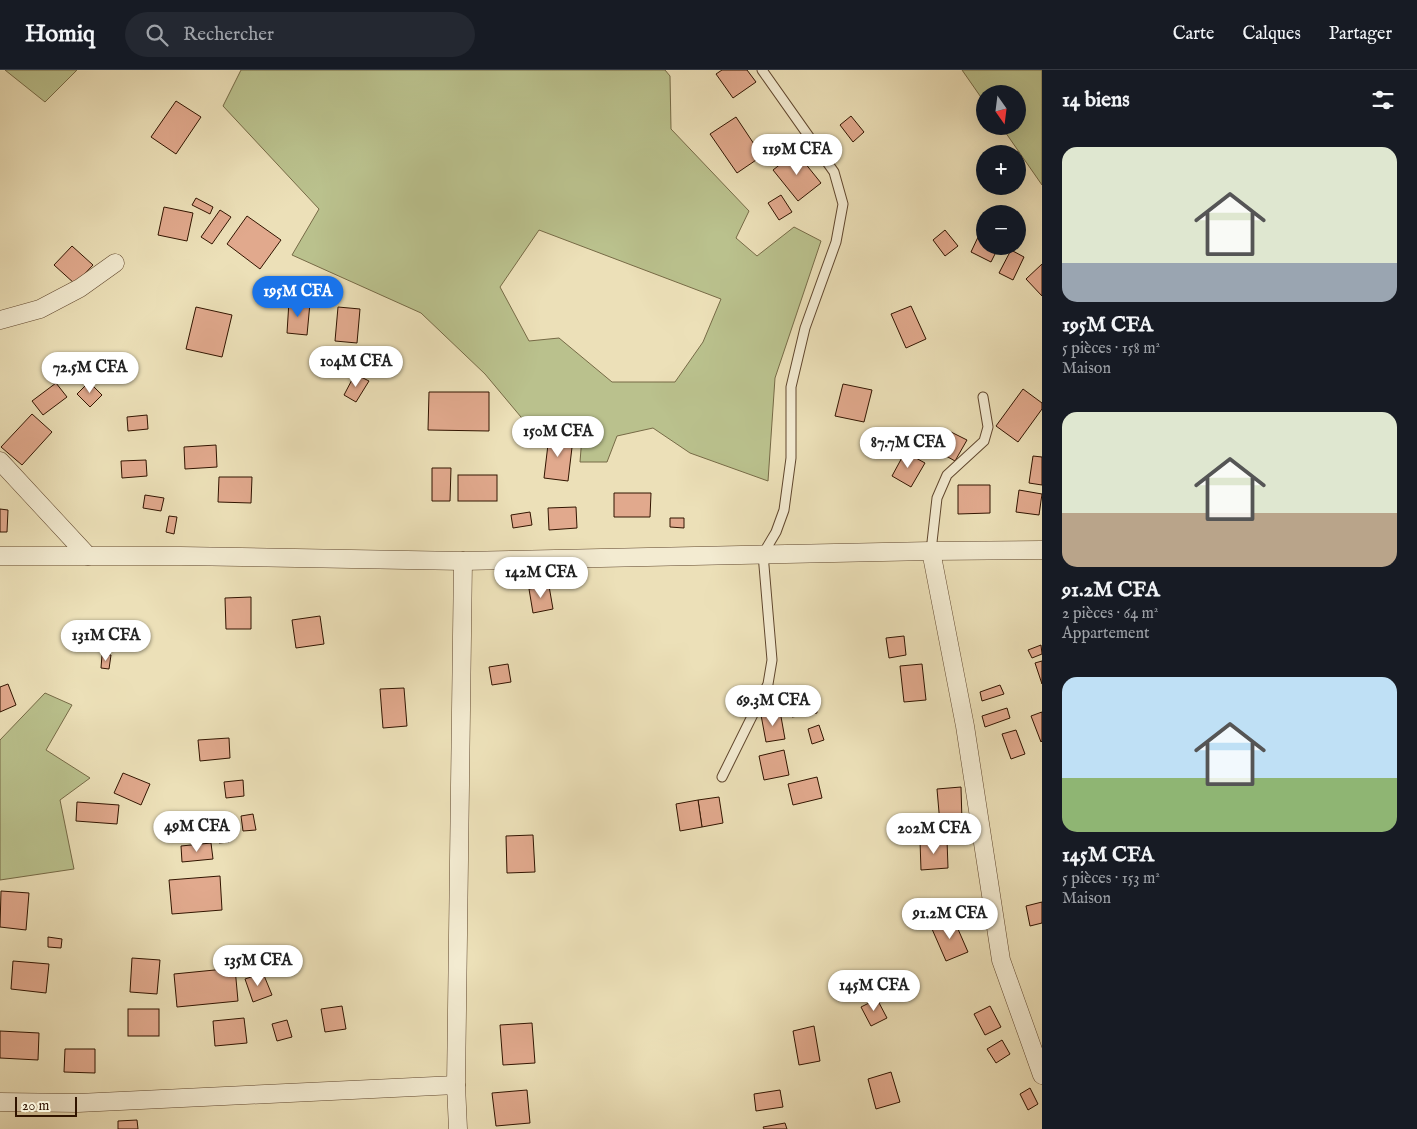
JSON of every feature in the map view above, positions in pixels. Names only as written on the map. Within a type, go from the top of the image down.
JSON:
[{"type":"street","points":[[0,320],[40,308],[80,288],[115,263]]},
{"type":"street","points":[[0,461],[88,556]]},
{"type":"street","points":[[0,556],[181,556],[463,561],[1042,550]]},
{"type":"street","points":[[931,551],[965,726],[1001,960],[1042,1075]]},
{"type":"street","points":[[458,1129],[456,1085],[463,561]]},
{"type":"street","points":[[0,1102],[78,1104],[456,1085]]},
{"type":"lane","points":[[722,777],[768,684],[772,660],[763,554],[776,532],[784,510],[791,458],[791,387],[805,328],[836,242],[843,204],[834,172],[762,70]]},
{"type":"lane","points":[[931,551],[936,498],[947,475],[984,441],[988,427],[982,397]]},
{"type":"green space","points":[[5,70],[77,70],[45,102]]},
{"type":"green space","points":[[241,70],[665,70],[670,76],[671,129],[749,211],[736,238],[757,256],[794,227],[821,241],[775,378],[768,481],[690,453],[653,428],[617,436],[607,462],[580,462],[583,424],[526,423],[485,374],[421,313],[292,255],[319,209],[223,106]],"holes":[[[539,230],[721,299],[703,342],[675,382],[612,382],[559,338],[529,341],[500,287]]]},
{"type":"green space","points":[[962,70],[1042,70],[1042,185],[1026,162],[1026,145],[1014,145],[1007,135],[1026,135],[1026,85],[976,85],[976,90]]},
{"type":"green space","points":[[45,693],[72,705],[46,750],[90,778],[60,800],[74,869],[0,880],[0,740]]},
{"type":"building","points":[[722,70],[747,70],[756,82],[733,98],[716,74]]},
{"type":"building","points":[[176,101],[201,117],[176,154],[151,137]]},
{"type":"building","points":[[851,116],[864,132],[853,142],[840,125]]},
{"type":"building","points":[[736,117],[762,156],[737,173],[710,134]]},
{"type":"building","points":[[796,152],[821,183],[798,201],[773,170]]},
{"type":"building","points":[[781,195],[792,212],[779,220],[768,203]]},
{"type":"building","points":[[196,198],[213,207],[210,214],[192,205]]},
{"type":"building","points":[[164,207],[193,213],[187,241],[158,235]]},
{"type":"building","points":[[220,210],[231,217],[212,244],[201,237]]},
{"type":"building","points":[[247,216],[281,240],[260,269],[227,244]]},
{"type":"building","points":[[945,230],[958,246],[945,256],[933,240]]},
{"type":"building","points":[[976,241],[976,254],[971,252]]},
{"type":"building","points":[[72,246],[93,265],[75,284],[54,265]]},
{"type":"building","points":[[977,255],[994,255],[991,262]]},
{"type":"building","points":[[1008,255],[1020,255],[1024,257],[1013,280],[999,273]]},
{"type":"building","points":[[1042,264],[1042,296],[1026,279]]},
{"type":"building","points":[[289,301],[310,303],[307,335],[287,333]]},
{"type":"building","points":[[911,306],[926,339],[906,348],[891,314]]},
{"type":"building","points":[[196,307],[232,315],[222,357],[186,349]]},
{"type":"building","points":[[338,307],[360,309],[357,343],[335,341]]},
{"type":"building","points":[[355,374],[369,381],[356,402],[344,395]]},
{"type":"building","points":[[89,382],[102,395],[90,407],[77,394]]},
{"type":"building","points":[[56,383],[67,397],[43,415],[32,401]]},
{"type":"building","points":[[843,384],[872,390],[864,422],[835,416]]},
{"type":"building","points":[[1023,389],[1042,403],[1042,409],[1018,442],[996,426]]},
{"type":"building","points":[[429,392],[489,392],[489,431],[428,430]]},
{"type":"building","points":[[32,414],[52,432],[22,465],[1,447]]},
{"type":"building","points":[[147,415],[148,429],[128,431],[127,417]]},
{"type":"building","points":[[951,432],[967,440],[955,461],[939,452]]},
{"type":"building","points":[[549,436],[573,439],[568,481],[544,478]]},
{"type":"building","points":[[216,445],[217,467],[185,469],[184,447]]},
{"type":"building","points":[[905,452],[925,463],[911,487],[892,476]]},
{"type":"building","points":[[1033,456],[1042,457],[1042,485],[1029,483]]},
{"type":"building","points":[[146,460],[147,476],[122,478],[121,461]]},
{"type":"building","points":[[432,468],[451,468],[450,501],[432,501]]},
{"type":"building","points":[[458,475],[497,475],[497,501],[458,501]]},
{"type":"building","points":[[219,477],[252,477],[251,503],[218,502]]},
{"type":"building","points":[[958,485],[990,485],[990,513],[958,514]]},
{"type":"building","points":[[1019,490],[1042,494],[1039,515],[1016,512]]},
{"type":"building","points":[[614,493],[651,493],[650,517],[614,517]]},
{"type":"building","points":[[145,495],[164,498],[161,511],[143,508]]},
{"type":"building","points":[[576,507],[577,528],[549,530],[548,508]]},
{"type":"building","points":[[0,509],[8,510],[7,532],[0,532]]},
{"type":"building","points":[[530,512],[532,525],[513,528],[511,515]]},
{"type":"building","points":[[169,516],[177,517],[174,534],[166,532]]},
{"type":"building","points":[[670,518],[684,518],[684,528],[670,527]]},
{"type":"building","points":[[549,586],[553,609],[533,613],[529,589]]},
{"type":"building","points":[[251,597],[251,629],[226,629],[225,598]]},
{"type":"building","points":[[320,616],[324,644],[296,648],[292,620]]},
{"type":"building","points":[[904,636],[906,655],[889,658],[886,638]]},
{"type":"building","points":[[1041,645],[1042,654],[1032,658],[1028,650]]},
{"type":"building","points":[[102,655],[111,655],[109,669],[101,668]]},
{"type":"building","points":[[1042,661],[1042,684],[1035,663]]},
{"type":"building","points":[[508,664],[511,682],[492,685],[489,667]]},
{"type":"building","points":[[922,664],[926,700],[904,702],[900,666]]},
{"type":"building","points":[[8,684],[16,705],[0,712],[0,687]]},
{"type":"building","points":[[1000,685],[1004,694],[982,701],[980,692]]},
{"type":"building","points":[[404,688],[407,726],[383,728],[380,689]]},
{"type":"building","points":[[814,689],[817,713],[792,717],[789,693]]},
{"type":"building","points":[[1007,708],[1010,718],[985,727],[982,716]]},
{"type":"building","points":[[780,711],[785,739],[766,742],[761,715]]},
{"type":"building","points":[[1042,712],[1042,741],[1041,742],[1031,716]]},
{"type":"building","points":[[819,725],[824,740],[812,744],[808,729]]},
{"type":"building","points":[[1016,730],[1025,754],[1011,759],[1002,734]]},
{"type":"building","points":[[229,738],[230,758],[200,761],[198,740]]},
{"type":"building","points":[[784,750],[789,775],[764,780],[759,756]]},
{"type":"building","points":[[123,773],[150,784],[141,805],[114,793]]},
{"type":"building","points":[[817,777],[822,798],[793,805],[788,784]]},
{"type":"building","points":[[243,780],[244,796],[226,798],[224,782]]},
{"type":"building","points":[[961,787],[962,822],[940,824],[937,789]]},
{"type":"building","points":[[719,797],[723,823],[702,827],[698,800]]},
{"type":"building","points":[[698,800],[702,827],[680,831],[676,804]]},
{"type":"building","points":[[77,802],[119,805],[117,824],[76,821]]},
{"type":"building","points":[[253,814],[256,830],[243,831],[241,816]]},
{"type":"building","points":[[211,819],[213,833],[199,836],[196,821]]},
{"type":"building","points":[[226,822],[229,842],[219,843],[216,823]]},
{"type":"building","points":[[533,835],[535,872],[507,873],[506,836]]},
{"type":"building","points":[[947,840],[948,868],[921,870],[920,841]]},
{"type":"building","points":[[211,843],[213,859],[182,862],[181,846]]},
{"type":"building","points":[[220,876],[222,910],[172,914],[169,880]]},
{"type":"building","points":[[1,891],[29,893],[26,930],[0,927]]},
{"type":"building","points":[[1042,902],[1042,923],[1030,926],[1026,906]]},
{"type":"building","points":[[954,920],[968,952],[946,961],[932,929]]},
{"type":"building","points":[[48,937],[62,939],[61,948],[48,947]]},
{"type":"building","points":[[132,958],[160,960],[157,994],[130,992]]},
{"type":"building","points":[[13,961],[49,964],[46,993],[11,989]]},
{"type":"building","points":[[235,968],[238,1001],[177,1007],[174,974]]},
{"type":"building","points":[[263,973],[272,995],[253,1002],[245,979]]},
{"type":"building","points":[[877,999],[887,1018],[871,1026],[861,1007]]},
{"type":"building","points":[[342,1006],[346,1029],[325,1032],[321,1009]]},
{"type":"building","points":[[990,1006],[1001,1027],[985,1035],[974,1014]]},
{"type":"building","points":[[128,1009],[159,1009],[159,1036],[128,1036]]},
{"type":"building","points":[[244,1018],[247,1043],[215,1046],[213,1021]]},
{"type":"building","points":[[287,1020],[292,1037],[277,1041],[272,1024]]},
{"type":"building","points":[[532,1023],[535,1063],[503,1065],[500,1025]]},
{"type":"building","points":[[814,1026],[820,1061],[799,1065],[793,1031]]},
{"type":"building","points":[[0,1031],[39,1033],[38,1060],[0,1058]]},
{"type":"building","points":[[1002,1040],[1010,1054],[996,1063],[987,1049]]},
{"type":"building","points":[[65,1049],[95,1049],[95,1073],[64,1072]]},
{"type":"building","points":[[891,1072],[900,1102],[876,1109],[868,1079]]},
{"type":"building","points":[[1030,1088],[1038,1104],[1028,1110],[1020,1094]]},
{"type":"building","points":[[527,1090],[530,1123],[496,1126],[492,1093]]},
{"type":"building","points":[[780,1090],[783,1107],[756,1111],[754,1094]]},
{"type":"building","points":[[137,1120],[138,1129],[118,1129],[118,1121]]},
{"type":"building","points":[[785,1123],[787,1129],[764,1129],[763,1127]]}]
